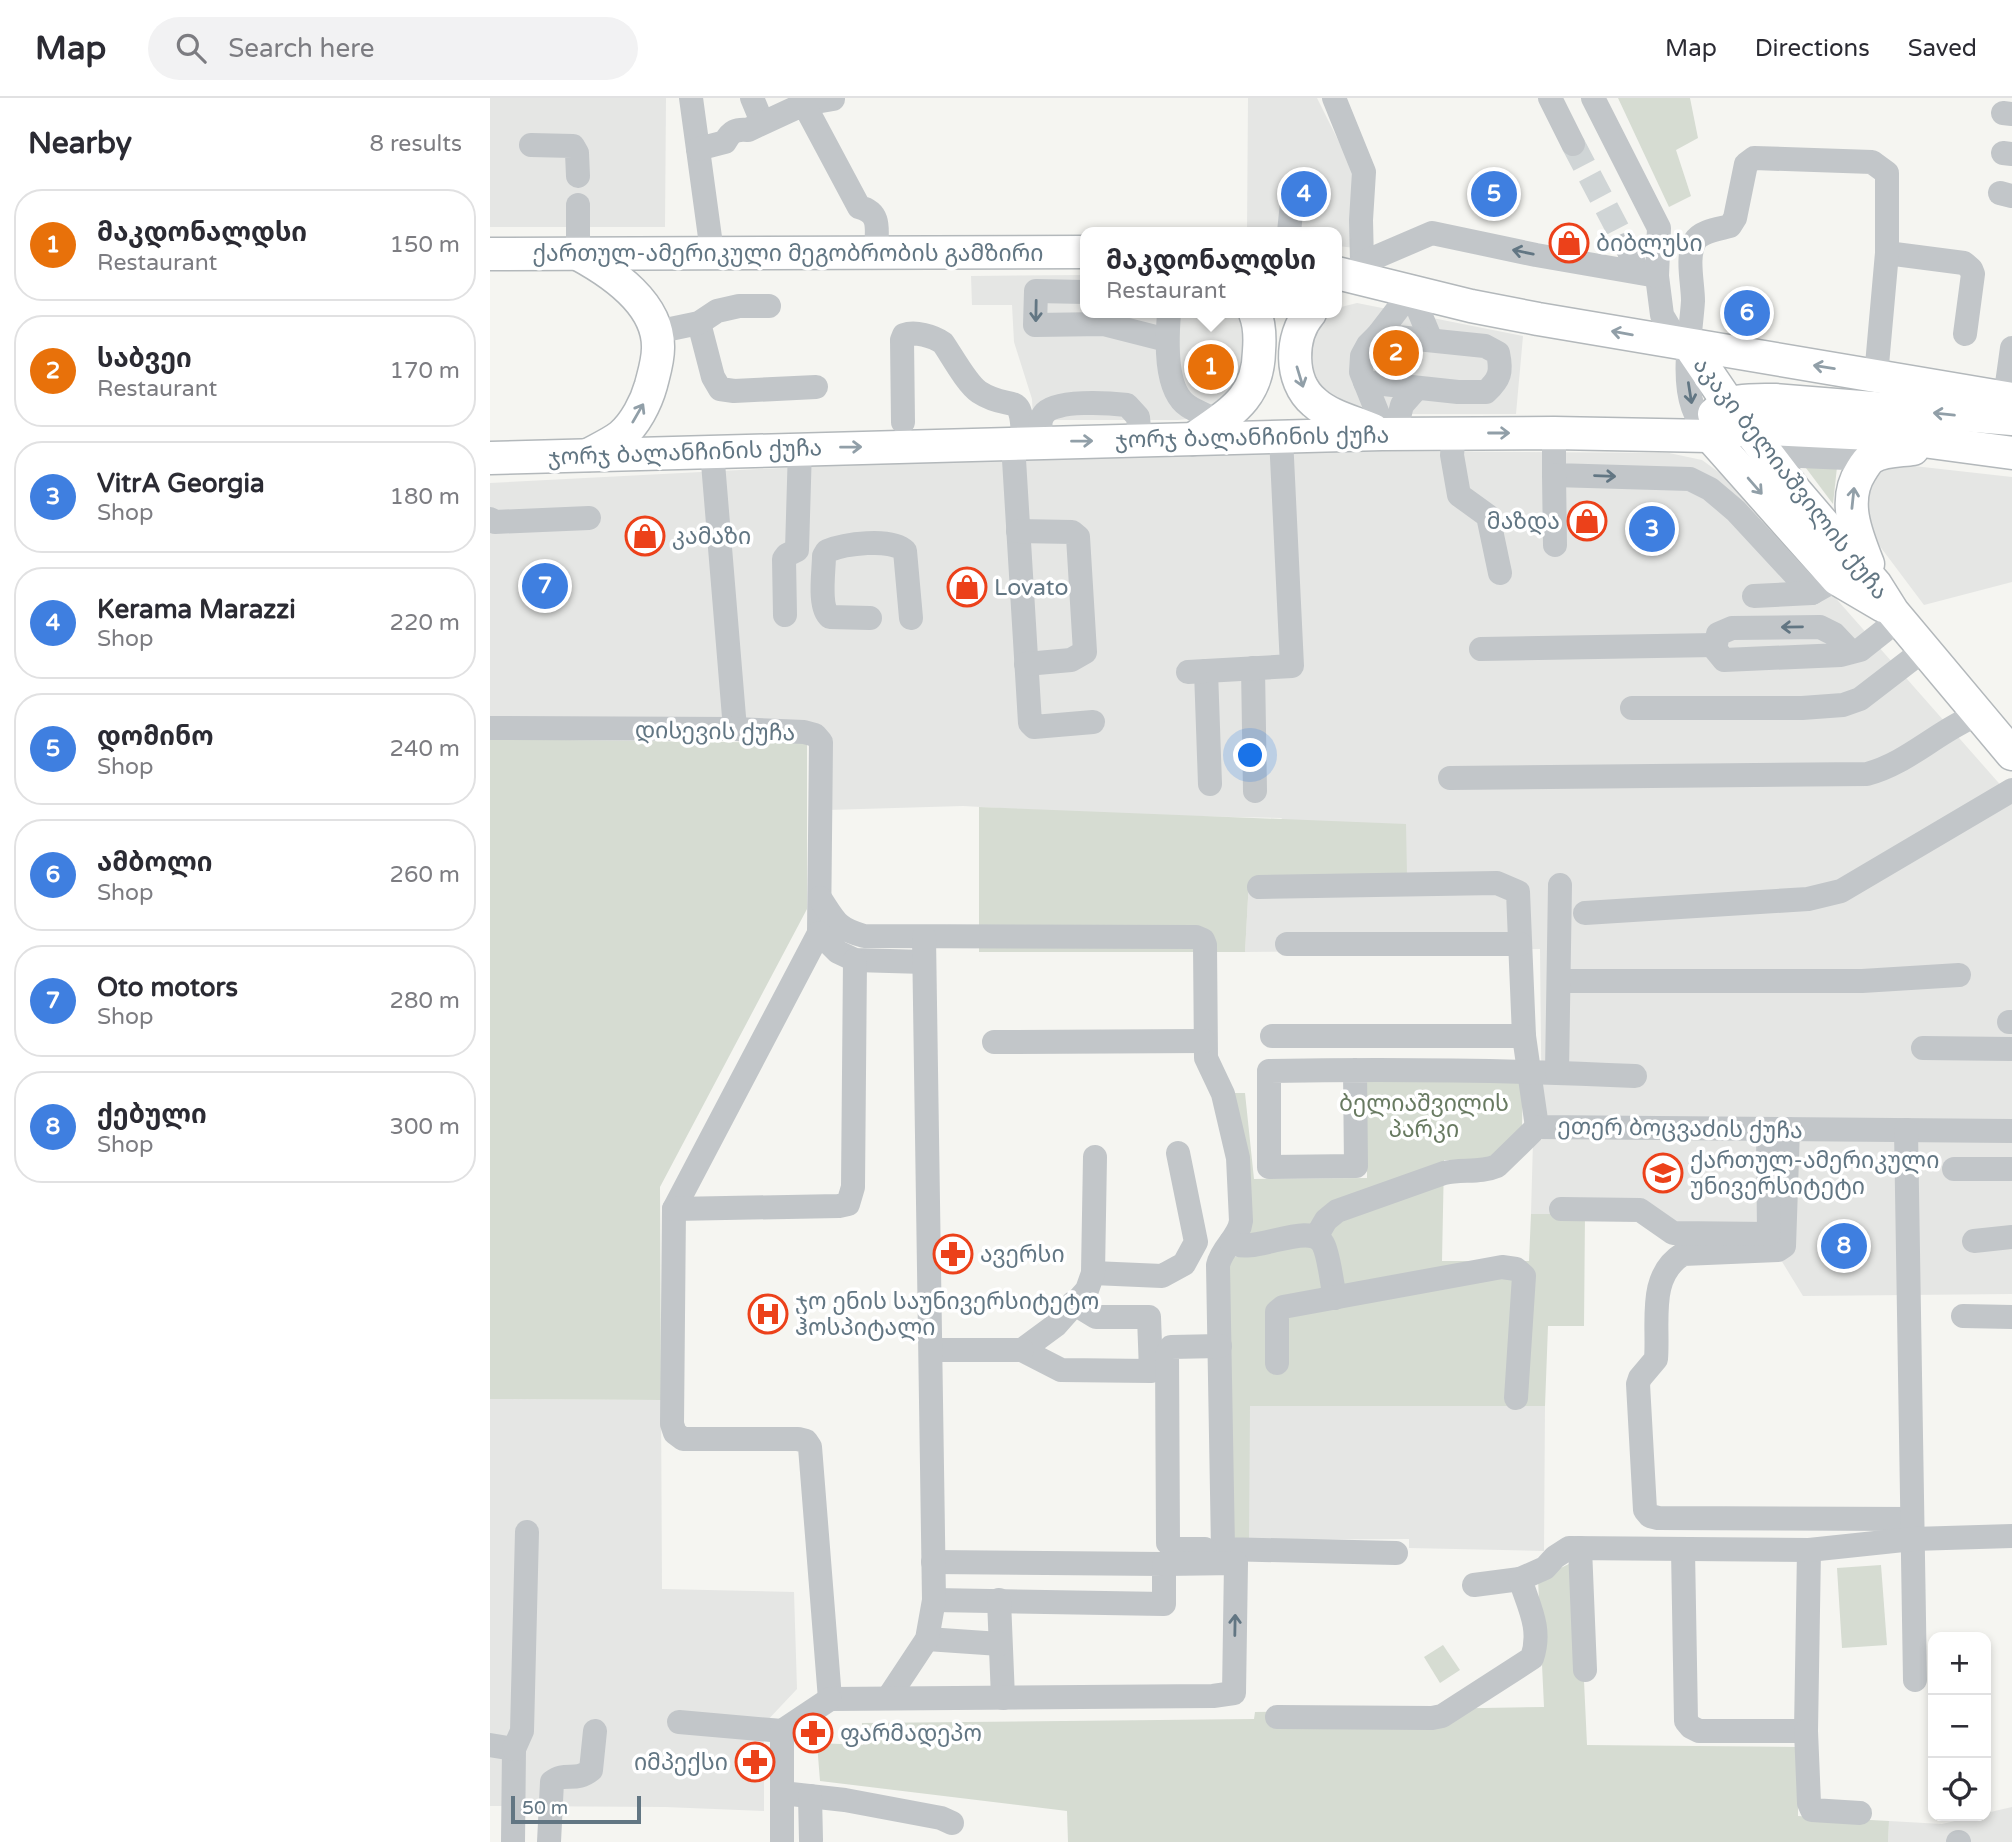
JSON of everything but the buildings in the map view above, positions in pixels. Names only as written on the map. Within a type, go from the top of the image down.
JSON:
[{"type":"main road","name":"ქართულ-ამერიკული მეგობრობის გამზირი","points":[[490,254],[1080,252]]},
{"type":"main road","points":[[578,254],[608,273],[635,297],[646,309],[656,332],[657,361],[641,410],[621,436],[587,455]]},
{"type":"main road","points":[[1349,277],[1471,306],[1876,376],[2010,405]]},
{"type":"main road","points":[[1205,430],[1243,401],[1252,388],[1259,358],[1257,318]]},
{"type":"main road","points":[[1307,318],[1299,329],[1296,342],[1297,372],[1304,390],[1313,402],[1323,408],[1387,434]]},
{"type":"main road","name":"აკაკი ბელიაშვილის ქუჩა","points":[[1684,343],[1797,492],[1876,585],[1896,616],[2000,731]]},
{"type":"main road","points":[[1739,416],[1756,400],[2010,405]]},
{"type":"main road","name":"ჯორჯ ბალანჩინის ქუჩა","points":[[490,458],[1140,440],[1205,430],[1281,437],[1454,433],[1710,436],[1739,416],[2012,453]]},
{"type":"main road","name":"აკაკი ბელიაშვილის ქუჩა","points":[[1710,436],[1816,584],[1896,616]]},
{"type":"main road","points":[[1876,585],[1857,537],[1852,509],[1856,478],[1869,459],[1881,453],[1949,444]]},
{"type":"street","points":[[691,98],[712,252]]},
{"type":"street","points":[[752,98],[762,122]]},
{"type":"street","points":[[1334,98],[1364,172],[1361,220],[1349,277]]},
{"type":"street","points":[[1550,98],[1573,144]]},
{"type":"street","points":[[1593,98],[1659,228],[1648,274]]},
{"type":"street","points":[[698,149],[725,142],[730,133],[738,129],[748,130],[803,101],[833,99]]},
{"type":"street","points":[[803,101],[859,208],[869,210],[875,218],[876,253]]},
{"type":"street","points":[[531,145],[573,146],[578,153],[578,176]]},
{"type":"street","points":[[1869,459],[1769,456],[1737,450],[1710,436],[1697,420],[1691,401],[1684,343],[1693,300],[1692,254],[1695,241],[1703,234],[1730,226],[1735,218],[1746,164],[1754,158],[1872,162],[1888,173],[1888,253],[1876,376]]},
{"type":"street","points":[[1290,227],[1294,184]]},
{"type":"street","points":[[578,205],[578,254]]},
{"type":"street","points":[[1349,277],[1432,233],[1536,255],[1648,274]]},
{"type":"street","points":[[1626,244],[1648,274],[1662,315],[1684,343]]},
{"type":"street","points":[[1888,253],[1964,263],[1972,269],[1965,334]]},
{"type":"street","points":[[1387,434],[1361,372],[1362,356],[1378,335],[1401,289]]},
{"type":"street","points":[[1401,289],[1431,340]]},
{"type":"street","points":[[1080,292],[1036,291],[1035,325],[1104,324],[1167,340]]},
{"type":"street","points":[[656,332],[699,323],[717,310],[739,306],[769,306]]},
{"type":"street","points":[[1471,306],[1485,346]]},
{"type":"street","points":[[1169,318],[1169,365],[1180,399],[1205,430]]},
{"type":"street","points":[[1180,399],[1181,318]]},
{"type":"street","points":[[1243,318],[1246,328],[1248,369],[1243,401]]},
{"type":"street","points":[[699,323],[713,377],[720,389],[734,391],[816,387]]},
{"type":"street","points":[[903,422],[902,340],[904,335],[909,333],[937,339],[943,343],[977,391],[1011,402],[1020,409],[1026,442],[1018,531],[1029,719],[1034,727],[1093,722]]},
{"type":"street","points":[[1365,382],[1486,392],[1498,381],[1502,370],[1498,353],[1485,346],[1378,335]]},
{"type":"street","points":[[2010,405],[2012,348]]},
{"type":"street","points":[[1387,434],[1402,405],[1417,388]]},
{"type":"street","points":[[1454,433],[1452,455],[1459,495],[1488,516],[1500,573]]},
{"type":"street","points":[[1554,433],[1555,545]]},
{"type":"street","points":[[1210,784],[1197,671],[1292,666],[1281,437]]},
{"type":"street","points":[[785,615],[784,559],[797,550],[800,448]]},
{"type":"street","points":[[712,451],[735,729]]},
{"type":"street","points":[[1555,475],[1690,479],[1710,489],[1816,584]]},
{"type":"street","points":[[490,519],[495,522],[589,518]]},
{"type":"street","points":[[1018,531],[1072,532],[1078,537],[1085,652],[1071,660],[1026,664]]},
{"type":"street","points":[[870,618],[830,617],[825,613],[824,556],[827,551],[869,543],[896,544],[901,547],[905,551],[911,618]]},
{"type":"street","points":[[1754,596],[1816,584]]},
{"type":"street","points":[[1481,649],[1715,645],[1718,634],[1732,628],[1820,627],[1833,634],[1850,652],[1860,650],[1896,616]]},
{"type":"street","points":[[1632,708],[1802,708],[1843,705],[1860,699],[1925,649]]},
{"type":"street","points":[[1253,668],[1255,791]]},
{"type":"street","name":"დისევის ქუჩა","points":[[490,728],[735,729],[804,732],[816,735],[821,742],[820,898]]},
{"type":"street","points":[[1450,778],[1867,774],[1884,769],[1916,752],[1944,732],[2000,731]]},
{"type":"street","points":[[1585,913],[1808,899],[1841,891],[2012,790]]},
{"type":"street","name":"ეთერ ბოცვაძის ქუჩა","points":[[1259,887],[1497,883],[1518,892],[1524,1037],[1537,1127],[2012,1131]]},
{"type":"street","points":[[1557,1072],[1560,885]]},
{"type":"street","points":[[820,898],[819,933],[674,1209],[672,1424],[675,1433],[683,1439],[798,1439],[806,1441],[810,1447],[831,1699]]},
{"type":"street","points":[[820,898],[845,931],[864,936],[1196,937],[1203,940],[1206,1058],[1223,1094],[1238,1158],[1241,1221],[1240,1229],[1220,1258],[1219,1265],[1223,1549]]},
{"type":"street","points":[[819,933],[838,952],[855,960],[924,962]]},
{"type":"street","points":[[888,1698],[927,1639],[934,1600],[924,937]]},
{"type":"street","points":[[1287,944],[1520,944]]},
{"type":"street","points":[[674,1209],[848,1204],[853,1187],[855,960]]},
{"type":"street","points":[[1559,981],[1862,981],[1959,975]]},
{"type":"street","points":[[1272,1036],[1524,1037]]},
{"type":"street","points":[[993,1042],[1204,1041]]},
{"type":"street","points":[[1923,1048],[2012,1049]]},
{"type":"street","points":[[1355,1070],[1356,1167],[1269,1167],[1269,1071],[1355,1070],[1531,1071],[1636,1076]]},
{"type":"street","points":[[1317,1237],[1326,1220],[1345,1207],[1444,1173],[1457,1170],[1489,1170],[1497,1166],[1537,1127]]},
{"type":"street","points":[[1561,1209],[1640,1210],[1673,1233],[1769,1234],[1778,1129]]},
{"type":"street","points":[[1778,1129],[1784,1246],[1778,1250],[1683,1254],[1664,1270],[1658,1287],[1656,1359],[1638,1384],[1645,1510],[1650,1516],[1658,1518],[2012,1536]]},
{"type":"street","points":[[1906,1130],[1915,1680]]},
{"type":"street","points":[[1093,1273],[1162,1276],[1184,1264],[1196,1242],[1178,1153]]},
{"type":"street","points":[[1022,1350],[1056,1325],[1087,1290],[1093,1273],[1095,1157]]},
{"type":"street","points":[[1954,1169],[2012,1169]]},
{"type":"street","points":[[1231,1242],[1242,1247],[1300,1236],[1317,1237],[1323,1244],[1335,1298]]},
{"type":"street","points":[[1974,1241],[2012,1237]]},
{"type":"street","points":[[1277,1363],[1277,1312],[1283,1307],[1502,1267],[1516,1269],[1524,1276],[1516,1398]]},
{"type":"street","points":[[931,1350],[1022,1350],[1061,1370],[1151,1371],[1149,1317],[1096,1317],[1073,1303]]},
{"type":"street","points":[[1963,1316],[2012,1317]]},
{"type":"street","points":[[1220,1346],[1171,1347],[1167,1354],[1168,1543],[1175,1549],[1395,1553]]},
{"type":"street","points":[[1474,1585],[1520,1579],[1545,1568],[1555,1557],[1575,1548],[1809,1550],[1912,1529]]},
{"type":"street","points":[[513,1842],[514,1781],[502,1747],[522,1731],[527,1532]]},
{"type":"street","points":[[1575,1548],[1585,1670]]},
{"type":"street","points":[[1683,1550],[1686,1721],[1699,1731],[1807,1731]]},
{"type":"street","points":[[1809,1550],[1807,1731],[1810,1802],[1812,1810],[1860,1814]]},
{"type":"street","points":[[680,1722],[782,1731],[831,1699],[1213,1696],[1234,1693],[1236,1563],[933,1562]]},
{"type":"street","points":[[1003,1698],[1000,1644],[1016,1563]]},
{"type":"street","points":[[934,1600],[1164,1604],[1164,1564]]},
{"type":"street","points":[[1277,1717],[1442,1716],[1532,1658],[1537,1630],[1520,1579]]},
{"type":"street","points":[[927,1639],[1000,1644]]},
{"type":"street","points":[[514,1781],[552,1782],[557,1778],[582,1777],[591,1770],[595,1731]]},
{"type":"street","points":[[782,1731],[782,1842]]},
{"type":"street","points":[[549,1842],[552,1782]]},
{"type":"street","points":[[782,1793],[857,1802],[941,1818],[952,1823]]},
{"type":"street","points":[[810,1796],[811,1840]]},
{"type":"shaded area","points":[[490,98],[666,98],[665,227],[490,227]]},
{"type":"shaded area","points":[[1248,98],[1317,98],[1352,168],[1366,249],[1342,247],[1342,227],[1247,227]]},
{"type":"shaded area","points":[[1080,275],[1080,318],[1249,318],[1253,358],[1214,416],[1178,420],[1033,420],[1032,399],[1014,342],[1012,305],[972,305],[971,276]]},
{"type":"shaded area","points":[[1357,303],[1523,336],[1516,414],[1369,414],[1330,398],[1312,367],[1312,350],[1316,333],[1326,318],[1342,318],[1342,307]]},
{"type":"shaded area","points":[[1380,451],[1669,453],[1702,460],[1735,484],[2012,798],[2012,1294],[1803,1296],[1770,1242],[1639,1215],[1531,1214],[1533,1141],[1542,1140],[1540,949],[1245,952],[1249,880],[1282,818],[1134,815],[963,806],[827,810],[827,742],[490,720],[490,483],[895,462]]},
{"type":"shaded area","points":[[1896,464],[2012,477],[2012,582],[1924,605],[1873,537],[1867,520],[1869,481],[1878,467]]},
{"type":"shaded area","points":[[490,1399],[661,1400],[662,1589],[794,1592],[797,1689],[764,1724],[764,1811],[665,1807],[490,1806]]},
{"type":"shaded area","points":[[1249,1406],[1545,1406],[1544,1551],[1409,1548],[1409,1539],[1249,1540]]},
{"type":"shaded area","points":[[2012,1807],[2012,1842],[1888,1842],[1889,1821],[1942,1824],[1955,1821],[1991,1821],[1991,1812]]},
{"type":"green space","points":[[1618,98],[1690,98],[1698,138],[1676,150],[1691,196],[1669,207]]},
{"type":"green space","points":[[1791,448],[1837,467],[1833,504]]},
{"type":"green space","points":[[490,739],[807,743],[807,909],[660,1187],[661,1400],[490,1399]]},
{"type":"green space","points":[[979,807],[1406,824],[1407,875],[1249,880],[1245,952],[979,952]]},
{"type":"green space","name":"ბელიაშვილის პარკი","points":[[1523,1078],[1522,1127],[1488,1160],[1444,1160],[1442,1261],[1529,1261],[1531,1214],[1585,1214],[1584,1326],[1548,1326],[1545,1406],[1250,1406],[1249,1540],[1231,1541],[1228,1257],[1252,1251],[1230,1093],[1245,1093],[1254,1179],[1367,1178],[1367,1080]]},
{"type":"green space","points":[[1573,1562],[1587,1745],[1798,1747],[1798,1816],[1889,1821],[1888,1842],[1068,1842],[1067,1811],[820,1781],[817,1743],[863,1745],[862,1723],[1254,1719],[1255,1712],[1544,1707],[1538,1579]]},
{"type":"green space","points":[[1881,1565],[1887,1645],[1842,1648],[1837,1568]]},
{"type":"green space","points":[[1443,1645],[1460,1670],[1440,1683],[1424,1657]]},
{"type":"tunnel","points":[[1573,144],[1626,245]]},
{"type":"place","name":"Kerama Marazzi","points":[[1304,194]]},
{"type":"place","name":"დომინო","points":[[1494,194]]},
{"type":"place","name":"ბიბლუსი","points":[[1569,243]]},
{"type":"place","name":"ამბოლი","points":[[1747,313]]},
{"type":"place","name":"საბვეი","points":[[1396,353]]},
{"type":"place","name":"მაკდონალდსი","points":[[1211,367]]},
{"type":"place","name":"მაზდა","points":[[1587,521]]},
{"type":"place","name":"VitrA Georgia","points":[[1652,529]]},
{"type":"place","name":"კამაზი","points":[[645,536]]},
{"type":"place","name":"Oto motors","points":[[545,586]]},
{"type":"place","name":"Lovato","points":[[967,587]]},
{"type":"place","name":"ქართულ-ამერიკული უნივერსიტეტი","points":[[1663,1173]]},
{"type":"place","name":"ქებული","points":[[1844,1246]]},
{"type":"place","name":"ავერსი","points":[[953,1254]]},
{"type":"place","name":"ჯო ენის საუნივერსიტეტო ჰოსპიტალი","points":[[768,1314]]},
{"type":"place","name":"ფარმადეპო","points":[[813,1733]]},
{"type":"place","name":"იმპექსი","points":[[755,1762]]}]
